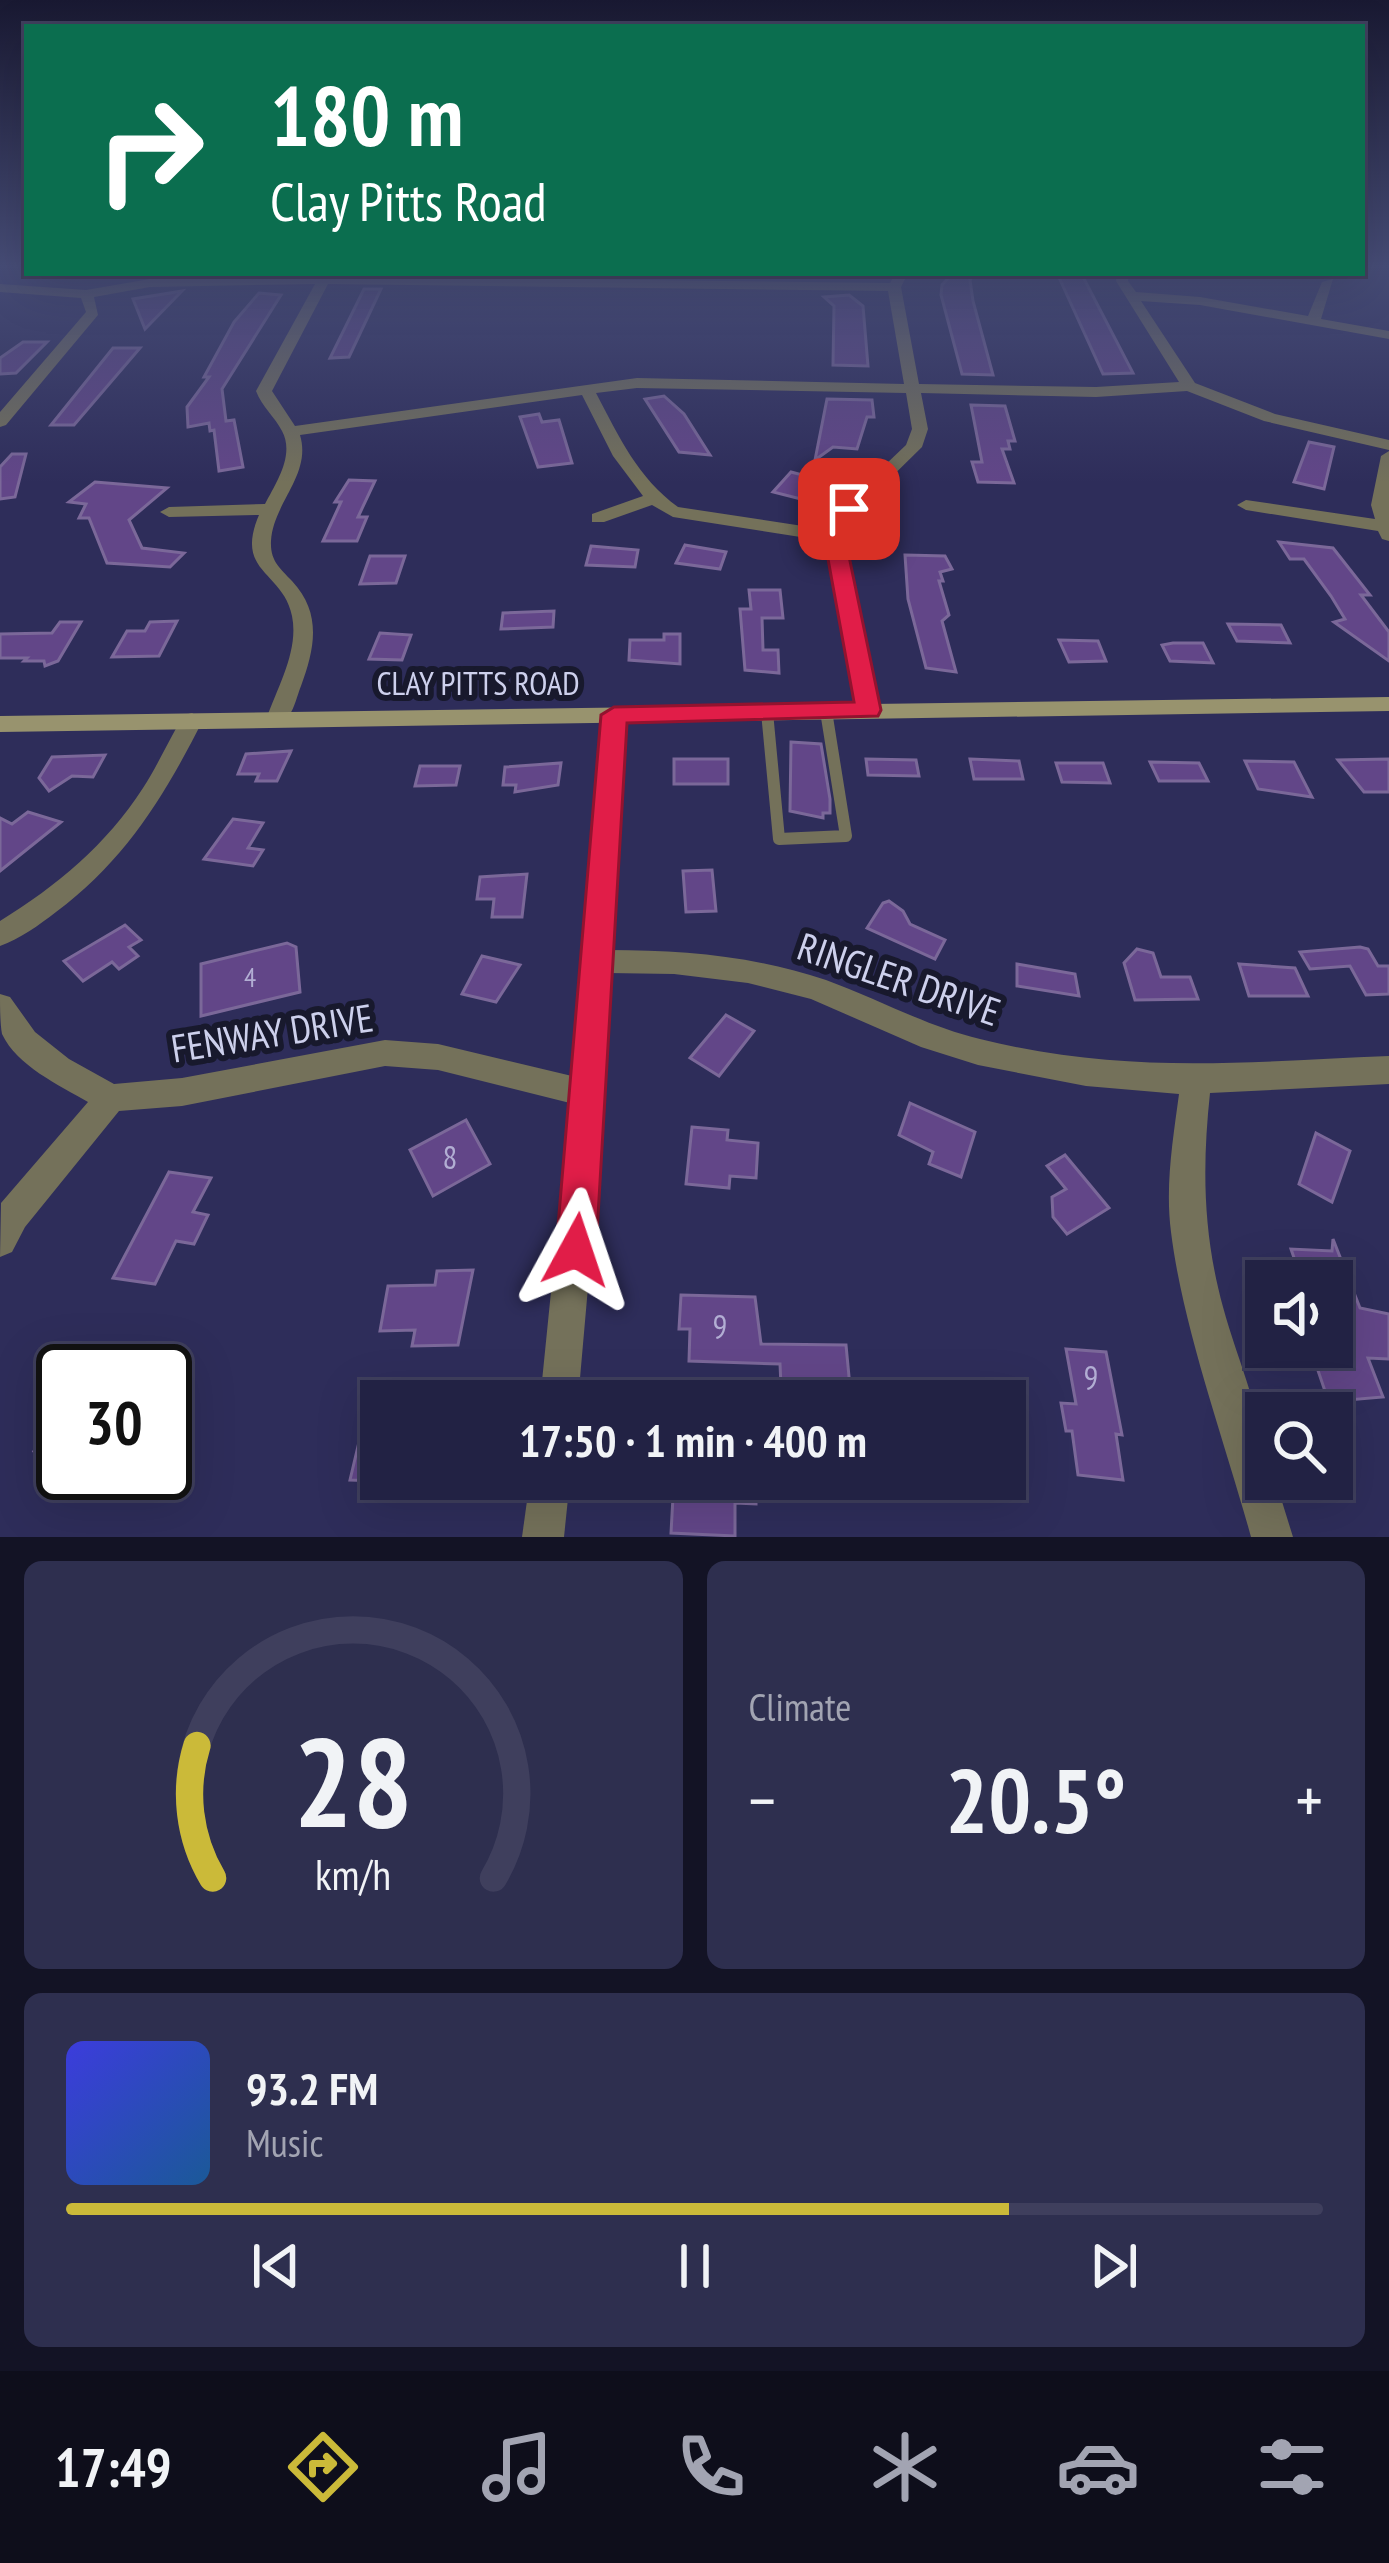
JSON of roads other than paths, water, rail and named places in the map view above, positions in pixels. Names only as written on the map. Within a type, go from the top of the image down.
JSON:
[{"type":"street","points":[[0,422],[73,339]]},
{"type":"street","points":[[278,717],[305,638],[304,612],[261,555],[269,509],[294,461],[293,431],[267,404],[265,391],[293,339]]},
{"type":"street","points":[[868,710],[835,537],[849,509],[914,447],[920,415],[906,339]]},
{"type":"street","points":[[1159,339],[1189,386]]},
{"type":"street","points":[[293,431],[586,388],[686,382],[1096,392],[1189,386],[1270,418],[1389,445]]},
{"type":"street","points":[[586,388],[631,473],[652,499],[673,512],[835,537]]},
{"type":"street","points":[[1246,505],[1387,531],[1381,489],[1389,456]]},
{"type":"street","points":[[598,518],[652,499]]},
{"type":"street","points":[[169,512],[269,509]]},
{"type":"street","name":"CLAY PITTS ROAD","points":[[0,724],[1389,704]]},
{"type":"street","points":[[561,1380],[589,1094],[599,882],[614,715]]},
{"type":"street","points":[[0,935],[48,906],[130,832],[155,795],[192,720]]},
{"type":"street","name":"RINGLER DRIVE","points":[[598,962],[700,963],[750,971],[802,984],[912,1032],[976,1052],[1124,1077],[1196,1080],[1389,1070]]},
{"type":"street","points":[[0,1006],[24,1041],[58,1070],[111,1098],[13,1215],[0,1240]]},
{"type":"street","name":"FENWAY DRIVE","points":[[111,1098],[182,1092],[385,1053],[438,1057],[589,1094]]},
{"type":"street","points":[[1196,1080],[1186,1167],[1188,1231],[1204,1305],[1272,1537]]},
{"type":"street","points":[[543,1537],[547,1500]]},
{"type":"lane","points":[[766,712],[779,839],[846,836],[826,711]]}]
